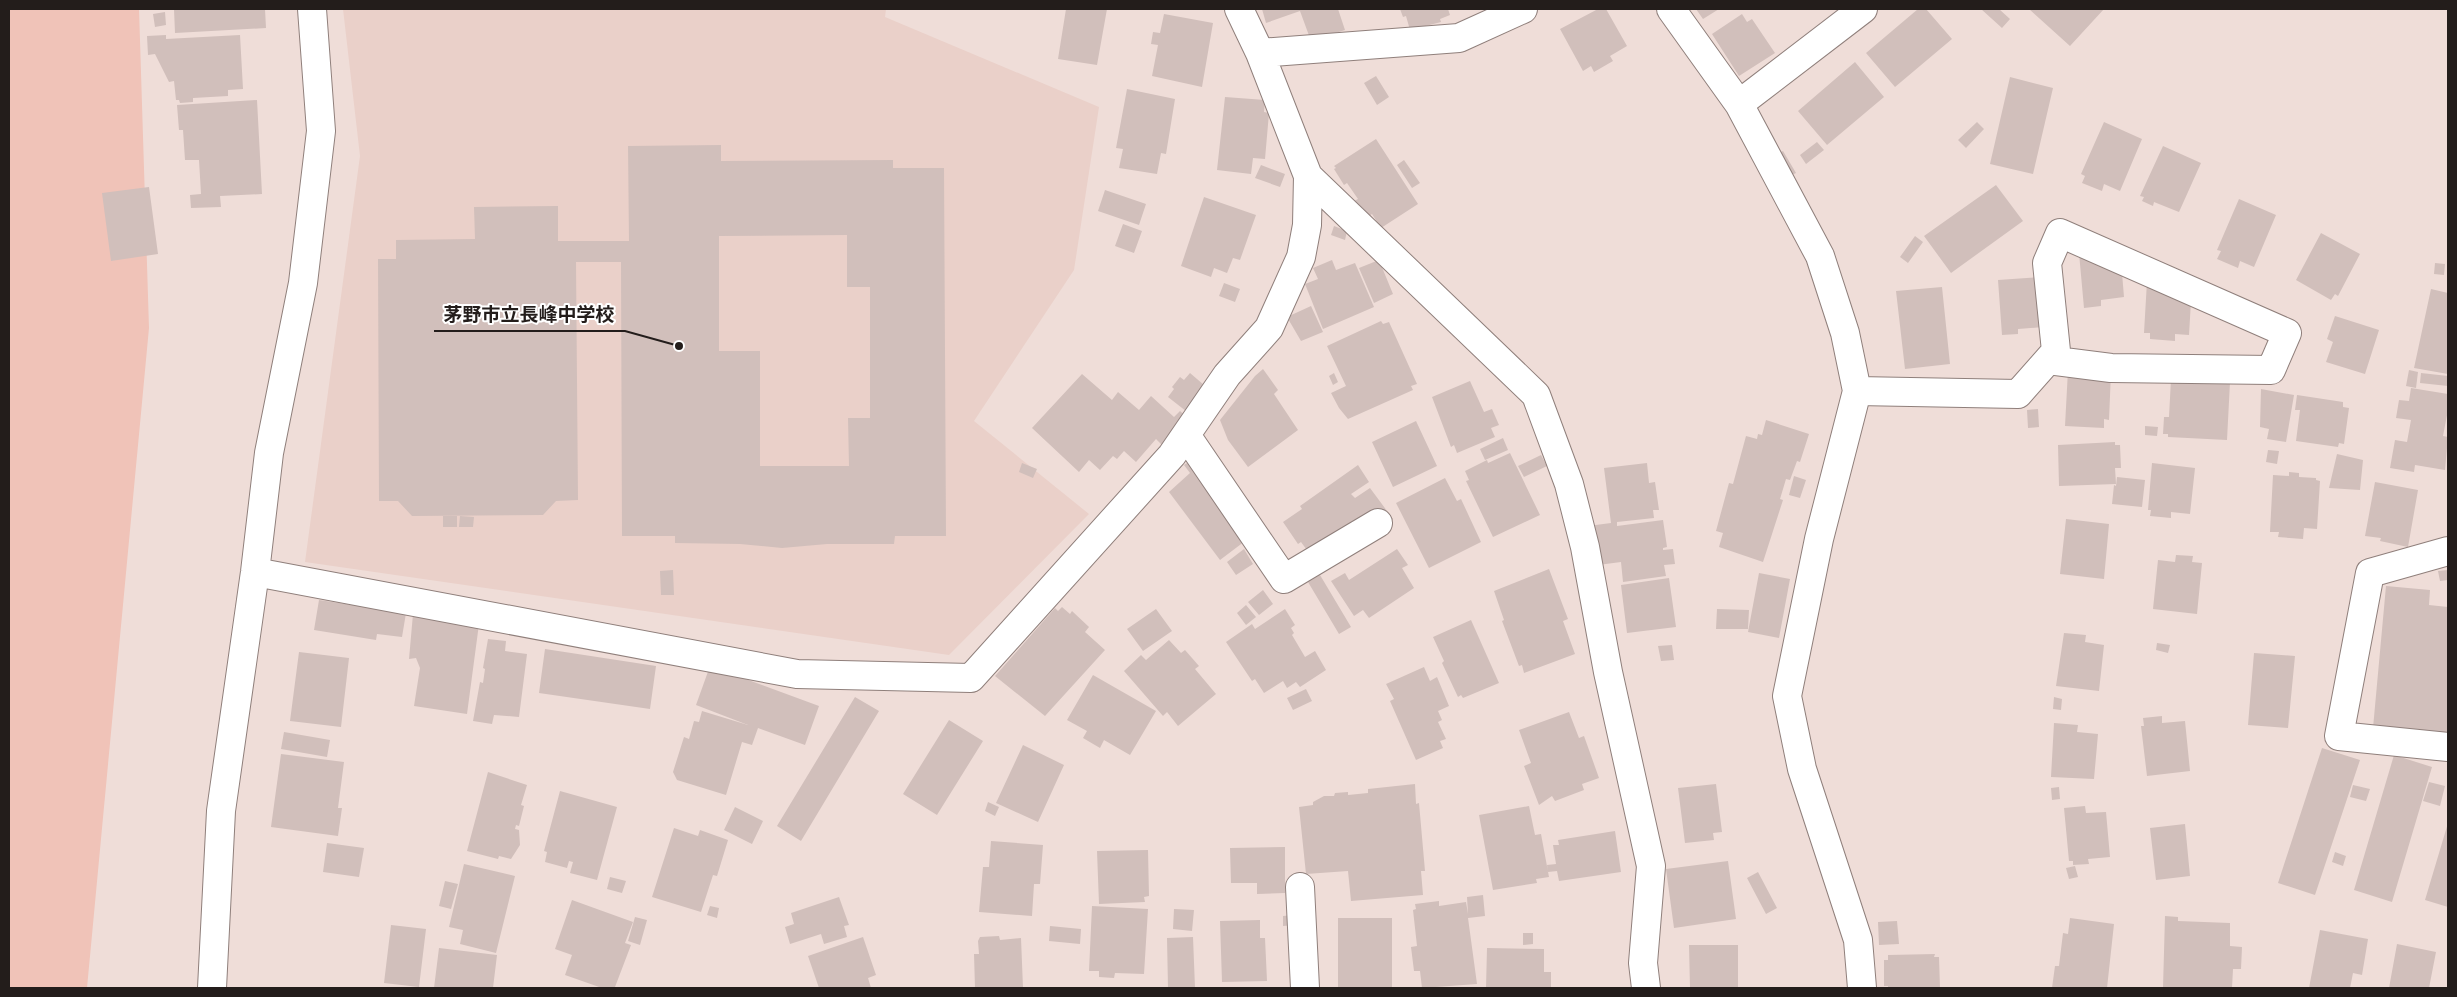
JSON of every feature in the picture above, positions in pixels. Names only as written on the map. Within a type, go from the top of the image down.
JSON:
[{"type":"street","points":[[212,988],[221,811],[255,572],[269,453],[303,283],[321,131],[312,9]]},
{"type":"street","points":[[255,572],[797,674],[971,678],[1172,456],[1227,375],[1269,328],[1301,257],[1307,225],[1308,176],[1260,53],[1239,9]]},
{"type":"street","points":[[1260,53],[1459,38],[1523,9]]},
{"type":"street","points":[[1671,9],[1739,104],[1820,256],[1845,333],[1858,391],[1819,539],[1787,696],[1802,768],[1858,940],[1862,988]]},
{"type":"street","points":[[1739,104],[1862,9]]},
{"type":"street","points":[[1308,176],[1536,395],[1569,484],[1585,547],[1608,672],[1651,866],[1644,963],[1646,988]]},
{"type":"street","points":[[1858,391],[2018,394],[2048,360],[2056,351],[2047,263],[2060,233],[2287,333],[2271,370],[2111,368],[2048,360]]},
{"type":"street","points":[[1186,435],[1284,579],[1378,523]]},
{"type":"street","points":[[2448,551],[2370,573],[2339,736],[2448,747]]},
{"type":"street","points":[[1300,887],[1305,988]]},
{"type":"shaded area","points":[[9,9],[139,9],[149,328],[87,988],[9,988]]},
{"type":"shaded area","points":[[343,9],[886,9],[885,17],[1099,107],[1074,270],[974,421],[1089,514],[949,655],[305,562],[360,156]]},
{"type":"building","points":[[174,9],[265,9],[266,28],[175,33]]},
{"type":"building","points":[[1066,9],[1107,9],[1097,65],[1058,59]]},
{"type":"building","points":[[1262,9],[1338,9],[1345,30],[1311,41],[1300,11],[1266,23]]},
{"type":"building","points":[[1400,9],[1448,9],[1450,15],[1440,19],[1441,22],[1410,30],[1406,16],[1403,17]]},
{"type":"building","points":[[1598,9],[1606,9],[1627,46],[1610,56],[1613,61],[1594,72],[1591,66],[1583,71],[1560,29]]},
{"type":"building","points":[[1696,9],[1719,9],[1703,19]]},
{"type":"building","points":[[1918,9],[1926,9],[1952,39],[1895,87],[1866,53]]},
{"type":"building","points":[[1981,9],[1999,9],[2010,19],[2002,28]]},
{"type":"building","points":[[2029,9],[2104,9],[2070,46]]},
{"type":"building","points":[[165,12],[166,25],[155,27],[153,14]]},
{"type":"building","points":[[1164,14],[1213,23],[1202,87],[1152,76],[1158,45],[1151,44],[1153,32],[1160,33]]},
{"type":"building","points":[[1742,14],[1747,22],[1752,19],[1775,53],[1739,76],[1712,34]]},
{"type":"building","points":[[166,35],[166,39],[240,35],[243,89],[228,90],[228,96],[193,98],[193,102],[180,103],[179,100],[176,100],[174,81],[169,82],[155,54],[148,55],[147,36]]},
{"type":"building","points":[[1855,62],[1884,97],[1827,145],[1798,111]]},
{"type":"building","points":[[1376,76],[1389,97],[1377,105],[1364,83]]},
{"type":"building","points":[[2010,77],[2053,88],[2033,174],[1990,164]]},
{"type":"building","points":[[1127,89],[1175,99],[1166,154],[1161,153],[1157,174],[1119,168],[1123,149],[1116,148]]},
{"type":"building","points":[[1225,97],[1265,100],[1264,112],[1269,113],[1265,159],[1253,158],[1251,174],[1217,170]]},
{"type":"building","points":[[257,100],[262,194],[220,196],[221,207],[191,208],[190,195],[201,194],[199,160],[185,160],[183,130],[179,130],[177,105]]},
{"type":"building","points":[[1977,122],[1984,129],[1966,148],[1958,140]]},
{"type":"building","points":[[2104,122],[2142,139],[2120,191],[2104,184],[2102,191],[2082,183],[2085,176],[2081,174]]},
{"type":"building","points":[[1376,139],[1418,204],[1381,228],[1372,214],[1363,220],[1352,202],[1358,199],[1347,183],[1344,185],[1334,169],[1336,168],[1334,166]]},
{"type":"building","points":[[1817,142],[1824,150],[1806,164],[1800,155]]},
{"type":"building","points":[[721,145],[721,161],[893,160],[893,168],[944,168],[946,536],[895,536],[894,544],[827,544],[782,548],[740,544],[675,543],[675,536],[622,536],[621,262],[576,262],[578,500],[556,501],[543,515],[412,516],[398,501],[379,501],[378,259],[396,259],[396,240],[475,239],[474,207],[558,206],[558,241],[629,241],[628,146]],"holes":[[[847,235],[847,287],[870,287],[870,418],[848,418],[849,466],[760,466],[760,351],[719,351],[719,236]]]},
{"type":"building","points":[[2163,146],[2201,163],[2179,212],[2154,202],[2153,206],[2142,201],[2144,197],[2140,196]]},
{"type":"building","points":[[1783,151],[1796,173],[1788,177],[1776,155]]},
{"type":"building","points":[[1404,160],[1420,183],[1412,188],[1397,165]]},
{"type":"building","points":[[1261,165],[1285,174],[1280,187],[1255,178]]},
{"type":"building","points":[[1996,185],[2023,221],[1951,273],[1924,236]]},
{"type":"building","points":[[149,187],[158,254],[111,261],[102,193]]},
{"type":"building","points":[[1105,190],[1146,204],[1139,225],[1098,211]]},
{"type":"building","points":[[1204,197],[1256,215],[1240,260],[1233,258],[1227,273],[1214,268],[1211,277],[1181,266]]},
{"type":"building","points":[[2239,199],[2276,215],[2254,267],[2240,261],[2238,268],[2217,259],[2221,251],[2217,250]]},
{"type":"building","points":[[1123,224],[1142,231],[1134,253],[1115,246]]},
{"type":"building","points":[[1334,226],[1347,231],[1345,240],[1331,235]]},
{"type":"building","points":[[2321,233],[2360,254],[2338,296],[2335,294],[2331,300],[2296,280]]},
{"type":"building","points":[[1915,236],[1923,242],[1908,263],[1900,257]]},
{"type":"building","points":[[2120,249],[2124,297],[2101,300],[2101,306],[2084,308],[2079,253]]},
{"type":"building","points":[[1332,260],[1336,270],[1355,263],[1374,307],[1323,329],[1305,284],[1318,279],[1313,268]]},
{"type":"building","points":[[1379,260],[1393,294],[1374,303],[1359,268]]},
{"type":"building","points":[[2435,263],[2445,264],[2444,275],[2434,274]]},
{"type":"building","points":[[2040,277],[2043,327],[2018,329],[2018,334],[2002,335],[1998,280]]},
{"type":"building","points":[[2147,281],[2192,284],[2189,335],[2175,334],[2175,341],[2150,339],[2150,333],[2144,333]]},
{"type":"building","points":[[1224,283],[1240,289],[1235,302],[1219,296]]},
{"type":"building","points":[[1942,287],[1950,364],[1905,369],[1896,291]]},
{"type":"building","points":[[2431,289],[2448,293],[2448,374],[2414,368]]},
{"type":"building","points":[[1311,306],[1323,332],[1301,341],[1287,317]]},
{"type":"building","points":[[2335,316],[2379,330],[2365,374],[2326,362],[2333,342],[2327,339]]},
{"type":"building","points":[[1381,321],[1383,324],[1389,322],[1417,384],[1411,386],[1413,390],[1348,419],[1339,408],[1331,393],[1346,386],[1327,346]]},
{"type":"building","points":[[1263,369],[1278,390],[1274,394],[1298,430],[1248,467],[1228,440],[1220,420],[1255,376]]},
{"type":"building","points":[[2068,370],[2111,372],[2109,420],[2104,419],[2104,428],[2065,426]]},
{"type":"building","points":[[2409,370],[2418,372],[2416,388],[2406,386]]},
{"type":"building","points":[[1190,373],[1211,391],[1191,415],[1168,397],[1174,389],[1172,387],[1180,377],[1184,380]]},
{"type":"building","points":[[1334,373],[1338,382],[1333,385],[1329,376]]},
{"type":"building","points":[[2421,373],[2448,376],[2448,386],[2420,383]]},
{"type":"building","points":[[1082,374],[1112,400],[1118,392],[1139,410],[1151,396],[1174,417],[1180,411],[1190,420],[1165,448],[1156,439],[1136,462],[1124,451],[1117,459],[1113,456],[1100,470],[1089,460],[1079,472],[1032,428]]},
{"type":"building","points":[[2171,379],[2230,382],[2227,440],[2168,437],[2168,434],[2163,434],[2164,417],[2169,417]]},
{"type":"building","points":[[1470,381],[1484,412],[1492,409],[1499,425],[1491,428],[1495,437],[1457,453],[1454,445],[1451,447],[1432,397]]},
{"type":"building","points":[[2411,388],[2448,394],[2448,410],[2443,436],[2448,437],[2445,470],[2415,465],[2414,472],[2390,468],[2395,440],[2407,442],[2411,420],[2396,418],[2399,400],[2409,401]]},
{"type":"building","points":[[2261,389],[2294,395],[2286,442],[2267,439],[2269,429],[2260,427]]},
{"type":"building","points":[[2297,395],[2343,402],[2343,407],[2349,408],[2344,444],[2339,443],[2338,447],[2296,441],[2300,410],[2295,410]]},
{"type":"building","points":[[2038,409],[2039,427],[2028,428],[2027,410]]},
{"type":"building","points":[[1766,420],[1809,434],[1800,462],[1797,461],[1790,480],[1786,479],[1780,499],[1783,500],[1763,562],[1719,547],[1723,533],[1716,531],[1729,483],[1733,484],[1746,436],[1757,439],[1758,434],[1762,435]]},
{"type":"building","points":[[1416,421],[1437,466],[1393,487],[1372,442]]},
{"type":"building","points":[[2145,426],[2158,427],[2157,436],[2145,435]]},
{"type":"building","points":[[1503,438],[1508,450],[1485,460],[1480,449]]},
{"type":"building","points":[[2115,442],[2115,445],[2120,445],[2121,468],[2115,468],[2116,484],[2059,486],[2058,445]]},
{"type":"building","points":[[2268,450],[2279,451],[2277,464],[2266,462]]},
{"type":"building","points":[[1202,453],[1257,532],[1220,560],[1169,492],[1190,473],[1184,465]]},
{"type":"building","points":[[1510,453],[1540,515],[1493,537],[1466,481],[1469,480],[1465,471],[1487,460],[1488,463]]},
{"type":"building","points":[[2337,454],[2363,460],[2360,490],[2329,488]]},
{"type":"building","points":[[1541,455],[1547,466],[1524,477],[1518,466]]},
{"type":"building","points":[[1022,463],[1037,469],[1033,478],[1019,472]]},
{"type":"building","points":[[1647,463],[1649,483],[1655,482],[1659,510],[1653,510],[1654,518],[1617,522],[1617,526],[1663,520],[1667,547],[1663,548],[1663,550],[1673,549],[1675,564],[1664,565],[1666,576],[1623,582],[1621,562],[1598,565],[1588,526],[1611,523],[1604,468]]},
{"type":"building","points":[[2152,463],[2195,468],[2190,514],[2171,512],[2171,518],[2150,516],[2151,510],[2148,510]]},
{"type":"building","points":[[1358,465],[1369,482],[1351,494],[1355,498],[1370,488],[1393,519],[1383,526],[1312,557],[1301,542],[1298,544],[1283,522],[1302,509],[1300,506]]},
{"type":"building","points":[[2289,472],[2299,473],[2299,477],[2316,478],[2316,480],[2320,481],[2317,529],[2304,528],[2303,539],[2278,537],[2279,532],[2270,532],[2273,475],[2289,476]]},
{"type":"building","points":[[1794,476],[1806,480],[1800,498],[1789,495]]},
{"type":"building","points":[[2117,477],[2145,480],[2142,507],[2112,504]]},
{"type":"building","points":[[1445,478],[1457,501],[1461,499],[1481,542],[1429,568],[1396,503]]},
{"type":"building","points":[[2375,482],[2418,490],[2408,547],[2380,541],[2381,538],[2365,536]]},
{"type":"building","points":[[443,516],[457,516],[457,527],[443,527]]},
{"type":"building","points":[[460,516],[474,517],[473,527],[459,527]]},
{"type":"building","points":[[2066,519],[2109,524],[2104,579],[2060,574]]},
{"type":"building","points":[[1244,549],[1253,564],[1236,575],[1227,562]]},
{"type":"building","points":[[1397,549],[1408,565],[1402,568],[1414,588],[1369,618],[1363,610],[1354,616],[1331,581],[1345,573],[1349,580]]},
{"type":"building","points":[[2176,555],[2193,556],[2192,562],[2202,563],[2197,614],[2153,609],[2158,560],[2175,562]]},
{"type":"building","points":[[1549,569],[1568,619],[1563,621],[1575,654],[1524,673],[1522,665],[1519,666],[1502,621],[1504,620],[1494,591]]},
{"type":"building","points":[[673,570],[674,595],[661,595],[660,571]]},
{"type":"building","points":[[2448,570],[2448,580],[2440,581],[2438,571]]},
{"type":"building","points":[[1759,573],[1790,579],[1779,638],[1748,632]]},
{"type":"building","points":[[1320,575],[1351,627],[1339,634],[1308,582]]},
{"type":"building","points":[[1669,578],[1676,627],[1627,633],[1621,585]]},
{"type":"building","points":[[2386,586],[2430,590],[2429,605],[2448,607],[2448,735],[2373,728]]},
{"type":"building","points":[[1263,590],[1273,604],[1259,615],[1248,602]]},
{"type":"building","points":[[319,600],[406,613],[402,637],[377,634],[376,640],[314,630]]},
{"type":"building","points":[[1246,605],[1256,617],[1246,625],[1237,613]]},
{"type":"building","points":[[1062,607],[1070,614],[1072,611],[1089,627],[1085,632],[1105,650],[1045,716],[995,676],[1055,608],[1058,611]]},
{"type":"building","points":[[1156,609],[1172,631],[1143,651],[1127,629]]},
{"type":"building","points":[[1285,609],[1295,625],[1291,628],[1294,633],[1292,635],[1305,657],[1315,651],[1326,670],[1300,687],[1296,682],[1287,688],[1283,681],[1264,693],[1255,679],[1252,681],[1226,642],[1252,624],[1255,629]]},
{"type":"building","points":[[1717,609],[1749,610],[1748,629],[1716,629]]},
{"type":"building","points":[[413,614],[479,624],[467,714],[414,706],[420,668],[416,658],[409,659]]},
{"type":"building","points":[[1471,620],[1499,683],[1463,698],[1461,695],[1458,697],[1442,663],[1444,661],[1433,637]]},
{"type":"building","points":[[2064,633],[2086,635],[2085,642],[2104,645],[2099,691],[2056,686]]},
{"type":"building","points":[[488,639],[506,641],[505,651],[527,654],[519,717],[494,715],[492,724],[473,721],[480,682],[483,683],[485,669],[483,668]]},
{"type":"building","points":[[1169,640],[1181,653],[1185,650],[1199,666],[1195,669],[1216,694],[1178,726],[1167,712],[1163,716],[1124,671],[1141,655],[1146,660]]},
{"type":"building","points":[[2157,643],[2170,645],[2168,653],[2156,650]]},
{"type":"building","points":[[1672,645],[1674,660],[1661,661],[1658,646]]},
{"type":"building","points":[[545,649],[656,666],[650,709],[539,693]]},
{"type":"building","points":[[299,652],[349,658],[341,727],[290,721]]},
{"type":"building","points":[[2254,653],[2295,656],[2288,728],[2248,725]]},
{"type":"building","points":[[710,666],[819,706],[805,745],[758,728],[752,745],[742,742],[726,795],[677,780],[673,772],[684,737],[689,739],[694,721],[699,722],[702,711],[748,725],[696,705]]},
{"type":"building","points":[[1424,667],[1430,681],[1437,677],[1449,706],[1438,711],[1442,720],[1438,722],[1446,739],[1440,741],[1443,748],[1416,760],[1390,701],[1394,699],[1386,684]]},
{"type":"building","points":[[1093,675],[1156,711],[1130,755],[1104,740],[1100,748],[1083,738],[1087,731],[1067,720]]},
{"type":"building","points":[[1306,689],[1312,701],[1293,710],[1287,698]]},
{"type":"building","points":[[855,697],[879,711],[801,841],[777,826]]},
{"type":"building","points":[[2054,697],[2062,699],[2061,710],[2053,709]]},
{"type":"building","points":[[1569,712],[1579,738],[1584,736],[1599,778],[1582,784],[1584,790],[1555,801],[1552,796],[1539,805],[1524,766],[1531,763],[1519,730]]},
{"type":"building","points":[[2162,716],[2162,723],[2185,721],[2190,771],[2147,776],[2141,726],[2144,726],[2143,718]]},
{"type":"building","points":[[949,720],[983,741],[937,815],[903,794]]},
{"type":"building","points":[[2054,723],[2078,725],[2077,732],[2098,734],[2094,779],[2051,777]]},
{"type":"building","points":[[284,732],[330,740],[327,757],[281,749]]},
{"type":"building","points":[[1023,745],[1064,765],[1038,822],[996,803]]},
{"type":"building","points":[[2322,748],[2360,760],[2315,895],[2278,883]]},
{"type":"building","points":[[281,754],[344,762],[338,808],[342,808],[338,836],[271,827]]},
{"type":"building","points":[[2394,755],[2432,767],[2392,902],[2354,890]]},
{"type":"building","points":[[488,772],[527,785],[521,805],[524,806],[519,826],[516,825],[515,829],[519,830],[520,845],[511,859],[499,856],[498,859],[467,851]]},
{"type":"building","points":[[2429,782],[2445,786],[2440,806],[2423,801]]},
{"type":"building","points":[[1415,784],[1416,804],[1419,803],[1425,871],[1421,871],[1423,895],[1351,901],[1348,871],[1306,874],[1299,807],[1313,805],[1313,802],[1324,796],[1334,796],[1335,793],[1348,792],[1348,795],[1368,793],[1368,789]]},
{"type":"building","points":[[1716,784],[1722,832],[1713,833],[1714,840],[1685,843],[1678,788]]},
{"type":"building","points":[[2353,785],[2370,789],[2366,801],[2350,797]]},
{"type":"building","points":[[2059,787],[2060,799],[2052,800],[2051,788]]},
{"type":"building","points":[[560,791],[617,807],[597,880],[570,873],[573,862],[569,861],[567,868],[545,862],[547,852],[544,851]]},
{"type":"building","points":[[988,802],[999,807],[995,816],[985,811]]},
{"type":"building","points":[[1529,806],[1535,835],[1541,834],[1549,877],[1536,879],[1537,883],[1493,890],[1479,815]]},
{"type":"building","points":[[2085,806],[2086,813],[2106,812],[2110,857],[2088,859],[2089,864],[2073,865],[2073,861],[2069,861],[2064,808]]},
{"type":"building","points":[[735,807],[763,821],[752,844],[724,830]]},
{"type":"building","points":[[2448,823],[2448,907],[2425,900]]},
{"type":"building","points":[[2185,824],[2190,876],[2156,880],[2150,828]]},
{"type":"building","points":[[674,828],[698,836],[700,830],[728,840],[717,876],[713,875],[701,912],[652,897]]},
{"type":"building","points":[[1615,831],[1621,872],[1559,881],[1557,871],[1548,872],[1547,865],[1556,864],[1553,845],[1559,845],[1558,840]]},
{"type":"building","points":[[991,841],[1043,845],[1040,884],[1034,884],[1032,916],[979,912],[983,867],[989,867]]},
{"type":"building","points":[[327,843],[364,848],[359,877],[323,872]]},
{"type":"building","points":[[1285,847],[1285,893],[1257,894],[1257,883],[1231,883],[1230,848]]},
{"type":"building","points":[[1148,850],[1149,896],[1144,897],[1145,902],[1099,904],[1097,851]]},
{"type":"building","points":[[2335,852],[2346,856],[2343,866],[2332,862]]},
{"type":"building","points":[[1728,861],[1736,919],[1674,928],[1666,869]]},
{"type":"building","points":[[464,864],[515,876],[496,953],[460,944],[463,930],[449,927]]},
{"type":"building","points":[[2075,866],[2078,877],[2069,879],[2066,868]]},
{"type":"building","points":[[1758,872],[1777,908],[1766,914],[1747,878]]},
{"type":"building","points":[[610,877],[626,881],[622,893],[607,889]]},
{"type":"building","points":[[445,881],[458,884],[451,909],[439,906]]},
{"type":"building","points":[[1483,895],[1485,916],[1468,918],[1477,984],[1422,988],[1420,971],[1414,971],[1411,947],[1417,946],[1413,910],[1416,909],[1415,904],[1439,901],[1439,906],[1466,902],[1468,914],[1467,897]]},
{"type":"building","points":[[839,897],[849,925],[844,926],[847,937],[824,944],[821,934],[790,944],[785,927],[794,924],[791,913]]},
{"type":"building","points":[[572,900],[633,922],[625,943],[631,945],[615,987],[602,988],[565,975],[572,955],[555,949]]},
{"type":"building","points":[[710,906],[719,908],[717,918],[707,915]]},
{"type":"building","points":[[1092,906],[1148,909],[1144,974],[1115,973],[1114,978],[1099,977],[1099,971],[1089,971]]},
{"type":"building","points":[[1174,909],[1194,910],[1192,931],[1173,929]]},
{"type":"building","points":[[1294,915],[1295,925],[1283,926],[1283,916]]},
{"type":"building","points":[[2165,916],[2178,917],[2178,921],[2230,923],[2230,946],[2242,947],[2241,969],[2233,969],[2232,988],[2163,988]]},
{"type":"building","points":[[635,917],[647,920],[640,945],[628,941]]},
{"type":"building","points":[[1338,918],[1392,918],[1392,988],[1338,988]]},
{"type":"building","points":[[2070,918],[2114,924],[2107,988],[2052,988],[2055,966],[2059,966],[2063,933],[2068,934]]},
{"type":"building","points":[[1260,920],[1260,938],[1265,938],[1267,981],[1222,982],[1220,921]]},
{"type":"building","points":[[1897,921],[1899,944],[1879,945],[1878,922]]},
{"type":"building","points":[[391,925],[426,929],[419,987],[384,983]]},
{"type":"building","points":[[1050,926],[1081,929],[1080,944],[1049,941]]},
{"type":"building","points":[[2320,930],[2368,939],[2362,975],[2353,973],[2350,988],[2309,988]]},
{"type":"building","points":[[1523,933],[1533,933],[1533,944],[1523,945]]},
{"type":"building","points":[[999,936],[1000,940],[1021,938],[1023,988],[975,988],[974,954],[979,954],[978,941],[980,937]]},
{"type":"building","points":[[863,937],[876,975],[868,978],[871,988],[819,988],[808,956]]},
{"type":"building","points":[[1193,937],[1195,988],[1168,988],[1167,938]]},
{"type":"building","points":[[2397,944],[2436,952],[2429,988],[2389,988]]},
{"type":"building","points":[[1689,945],[1738,945],[1738,988],[1690,988]]},
{"type":"building","points":[[439,948],[497,955],[493,988],[434,988]]},
{"type":"building","points":[[1487,948],[1544,949],[1544,972],[1551,972],[1551,988],[1486,988]]},
{"type":"building","points":[[1935,954],[1934,957],[1939,957],[1940,988],[1888,988],[1888,986],[1884,986],[1884,960],[1888,960],[1888,955]]},
{"type":"place","name":"茅野市立長峰中学校","points":[[679,346]]}]
